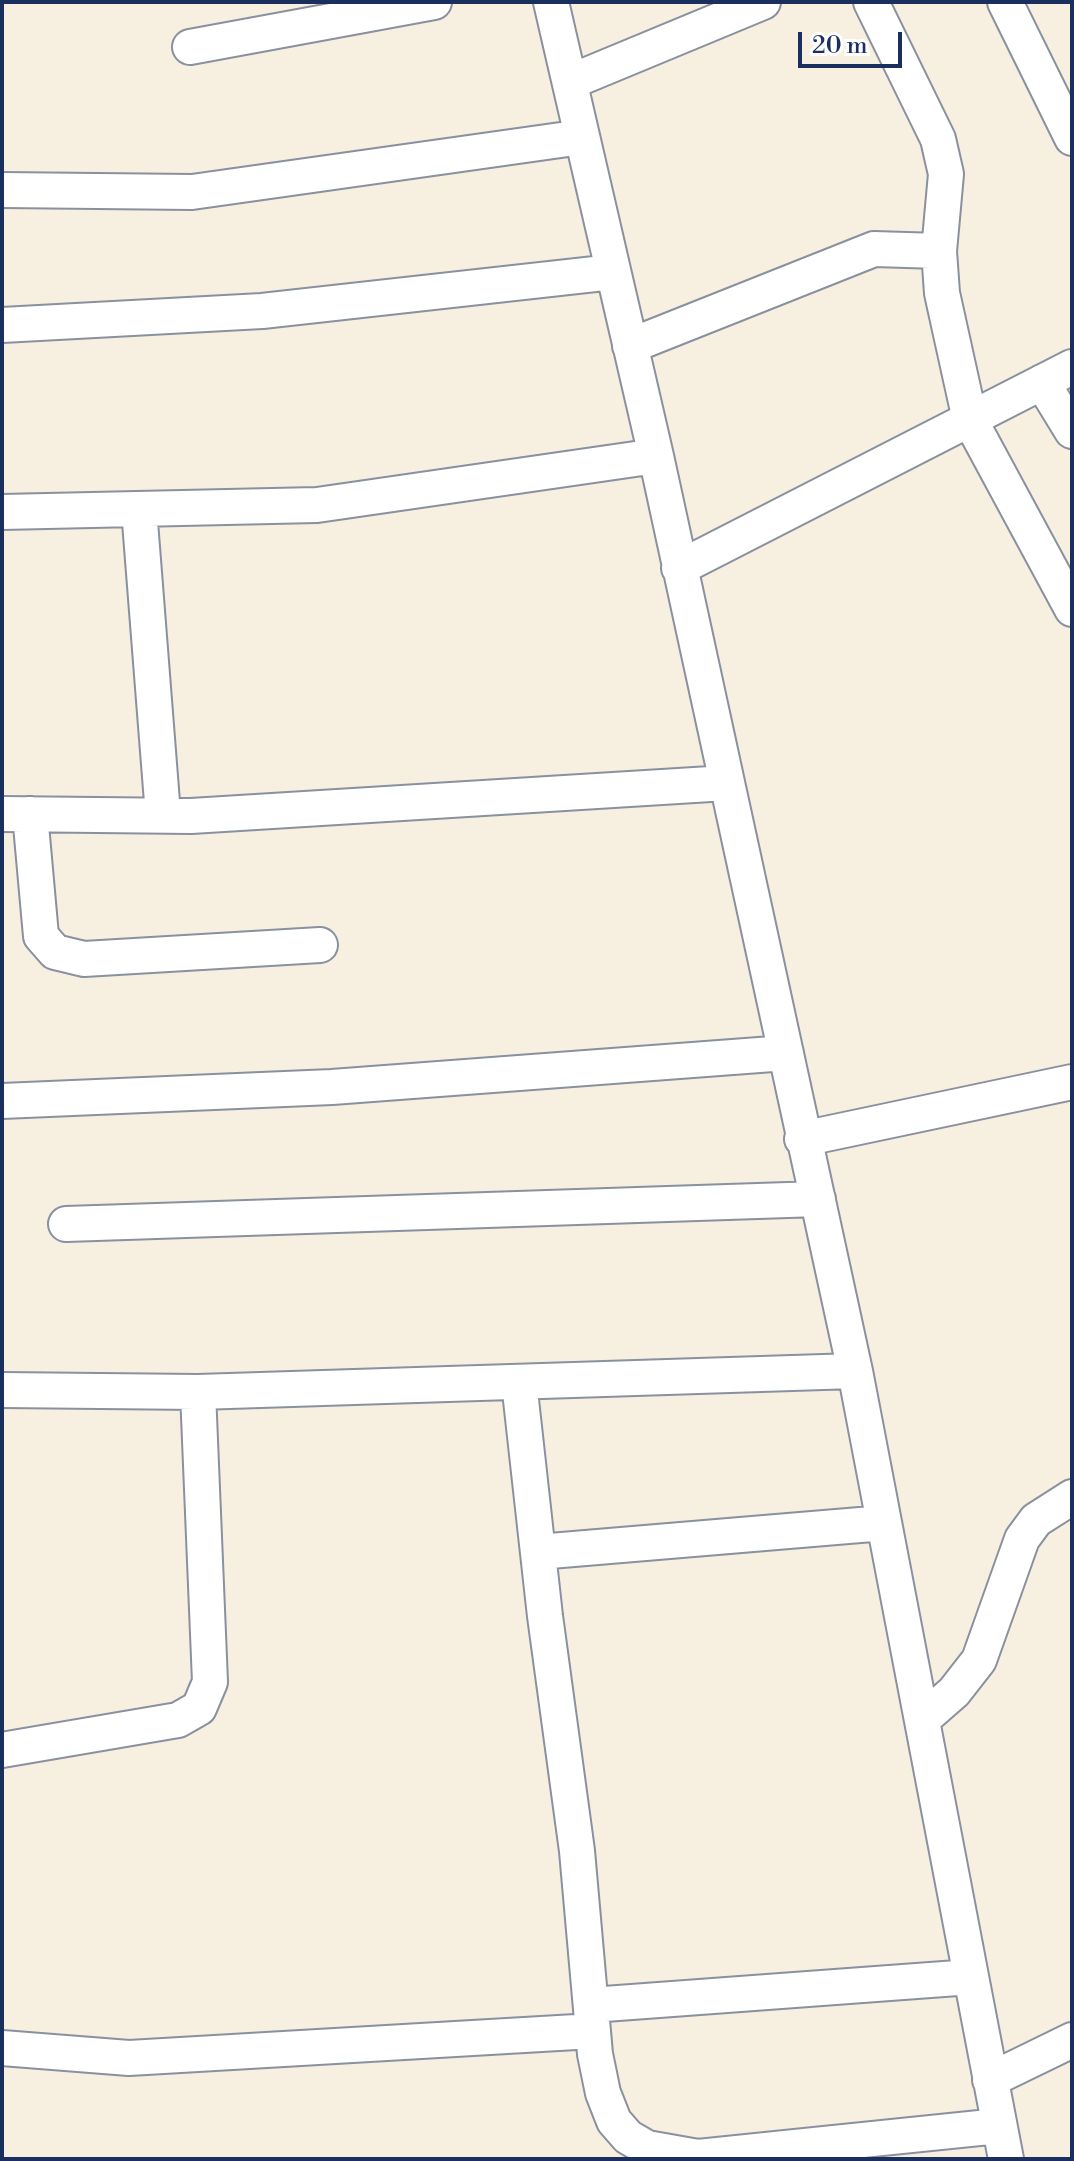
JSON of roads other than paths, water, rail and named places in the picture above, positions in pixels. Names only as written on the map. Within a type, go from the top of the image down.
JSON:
[{"type":"street","points":[[190,47],[434,2]]},
{"type":"street","points":[[551,2],[656,456],[802,1139],[855,1371],[1006,2159]]},
{"type":"street","points":[[570,82],[763,2]]},
{"type":"street","points":[[871,2],[938,139],[946,174],[939,251],[942,293],[970,420],[1072,609]]},
{"type":"street","points":[[1005,2],[1072,138]]},
{"type":"street","points":[[2,190],[192,192],[582,137]]},
{"type":"street","points":[[630,346],[874,249],[939,251]]},
{"type":"street","points":[[2,325],[262,311],[613,272]]},
{"type":"street","points":[[679,568],[1057,374],[1072,431]]},
{"type":"street","points":[[2,512],[317,505],[656,456]]},
{"type":"street","points":[[139,509],[163,815]]},
{"type":"street","points":[[320,945],[84,959],[55,952],[41,936],[16,814],[163,815],[727,783]]},
{"type":"street","points":[[2,1101],[332,1087],[786,1053]]},
{"type":"street","points":[[802,1139],[1072,1082]]},
{"type":"street","points":[[66,1224],[818,1199]]},
{"type":"street","points":[[2,1390],[198,1392],[855,1371]]},
{"type":"street","points":[[519,1382],[577,1851],[592,2018],[603,2093],[614,2121],[628,2137],[647,2148],[698,2157],[999,2126]]},
{"type":"street","points":[[2,1750],[178,1720],[199,1708],[210,1682],[198,1392]]},
{"type":"street","points":[[922,1720],[954,1692],[979,1660],[1022,1539],[1036,1520],[1072,1497]]},
{"type":"street","points":[[538,1552],[884,1523]]},
{"type":"street","points":[[2,2048],[129,2058],[592,2018],[971,1977]]},
{"type":"street","points":[[990,2080],[1072,2040]]}]
